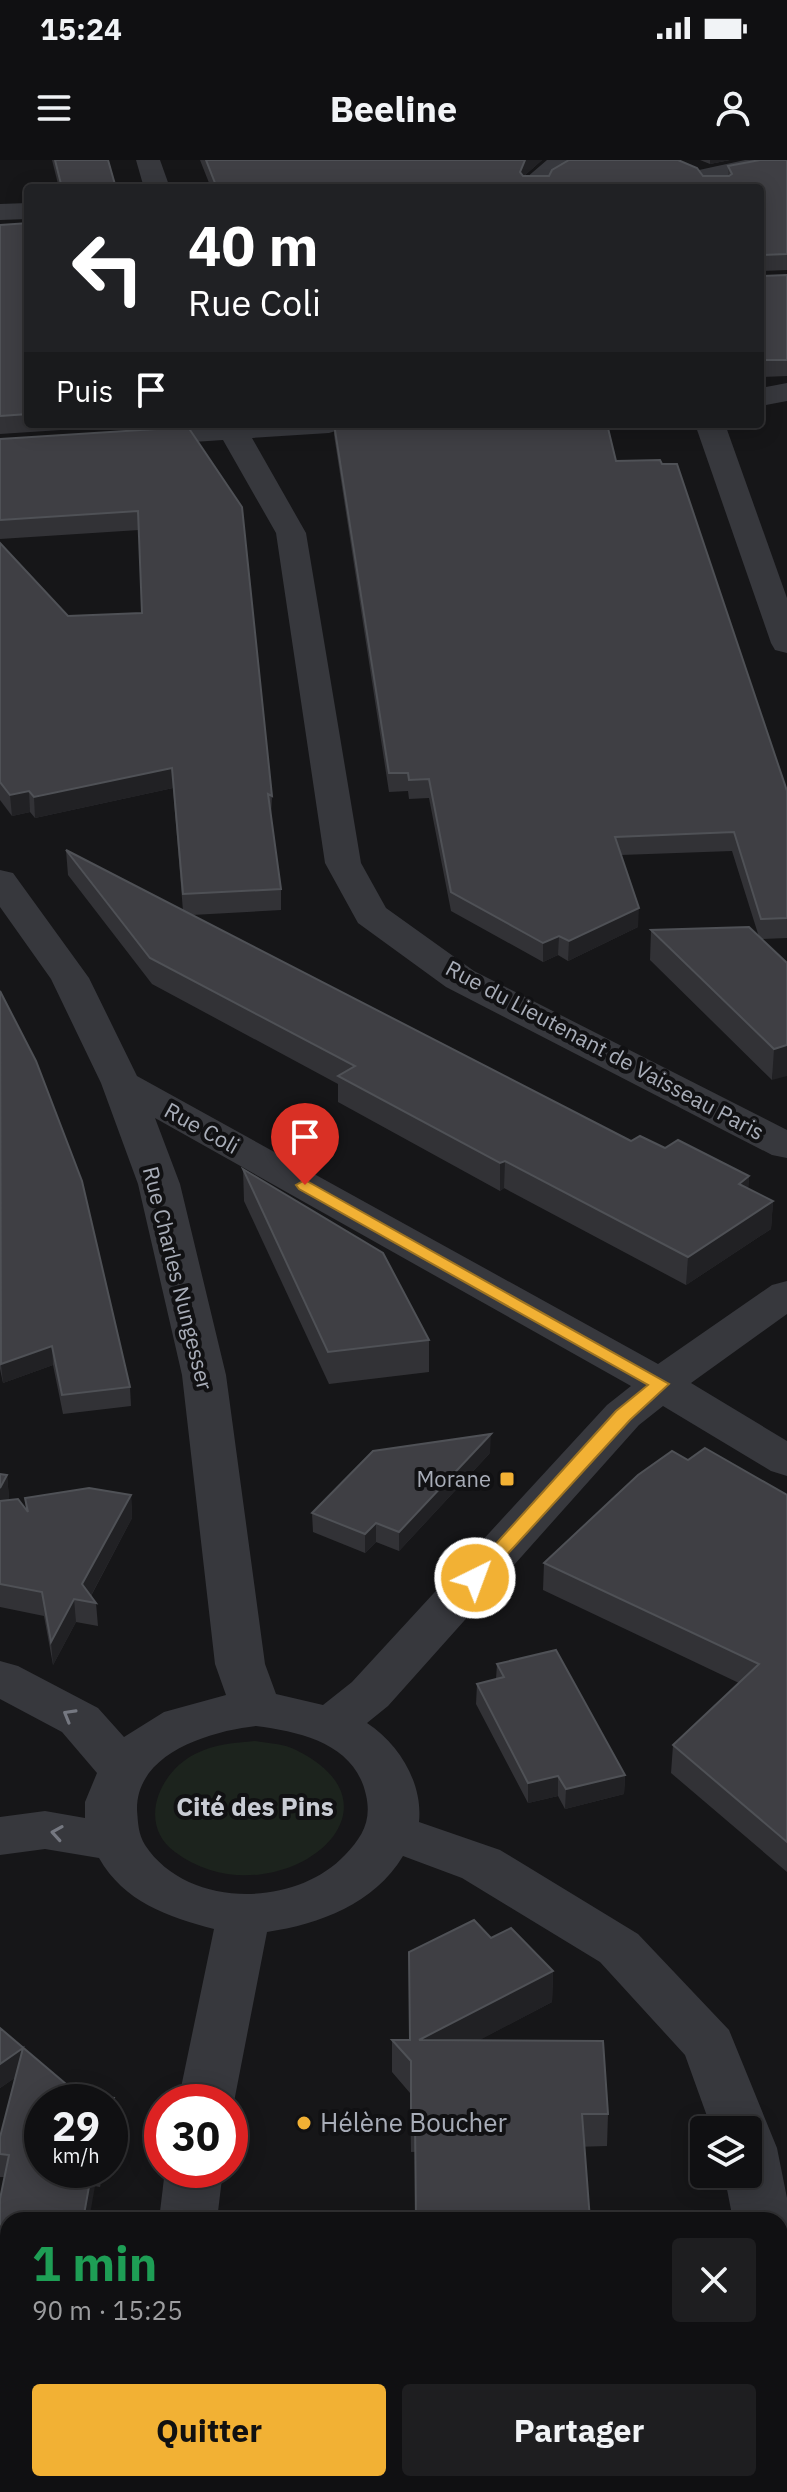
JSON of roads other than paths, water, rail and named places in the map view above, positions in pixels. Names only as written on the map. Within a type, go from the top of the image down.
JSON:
[{"type":"street","points":[[148,160],[156,184]]},
{"type":"street","points":[[535,184],[539,175],[550,167],[573,160]]},
{"type":"street","points":[[705,176],[781,160]]},
{"type":"street","points":[[0,212],[24,211]]},
{"type":"street","points":[[0,228],[24,226]]},
{"type":"street","points":[[764,396],[787,392]]},
{"type":"street","points":[[110,439],[221,428]]},
{"type":"street","name":"Rue du Lieutenant de Vaisseau Paris","points":[[232,428],[291,533],[343,863],[371,915],[460,979],[787,1146]]},
{"type":"street","points":[[711,428],[787,643]]},
{"type":"street","name":"Rue Charles Nungesser","points":[[0,881],[70,978],[121,1083],[159,1184],[204,1375],[240,1664],[256,1709]]},
{"type":"street","name":"Rue Coli","points":[[121,1083],[660,1384],[787,1461]]},
{"type":"street","points":[[332,1725],[370,1694],[623,1415],[660,1384],[787,1294]]},
{"type":"street","points":[[0,1678],[80,1720],[124,1770]]},
{"type":"street","points":[[256,1709],[283,1712],[332,1725],[374,1754],[394,1796],[391,1832],[360,1876],[321,1899],[294,1907],[244,1912],[218,1911],[164,1894],[130,1868],[114,1842],[110,1803],[124,1770],[146,1746],[184,1724],[256,1709]]},
{"type":"street","points":[[0,1836],[45,1830],[114,1842]]},
{"type":"street","points":[[391,1832],[481,1864],[619,1948],[709,2045],[736,2116]]},
{"type":"street","points":[[210,2084],[244,1912]]},
{"type":"street","points":[[189,2212],[192,2188]]},
{"type":"street","points":[[756,2188],[760,2212]]},
{"type":"place","name":"Morane","points":[[507,1479]]},
{"type":"place","name":"Hélène Boucher","points":[[304,2123]]},
{"type":"district","name":"Cité des Pins","points":[[255,1807]]}]
